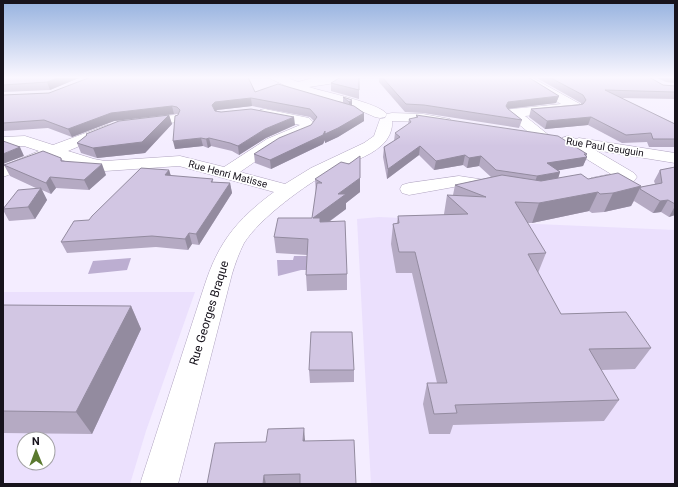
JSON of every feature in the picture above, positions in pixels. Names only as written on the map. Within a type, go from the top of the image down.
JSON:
[{"type":"street","points":[[341,100],[364,107],[386,118],[423,118],[461,124]]},
{"type":"street","points":[[543,137],[512,113],[575,107],[562,100]]},
{"type":"street","points":[[227,173],[257,151],[309,125],[304,121],[252,111]]},
{"type":"street","name":"Rue Georges Braque","points":[[159,484],[226,256],[236,239],[268,207],[310,175],[359,153],[376,143],[383,131],[386,118]]},
{"type":"street","points":[[3,172],[123,124],[174,119]]},
{"type":"street","name":"Rue Paul Gauguin","points":[[513,132],[675,158]]},
{"type":"street","name":"Rue Henri Matisse","points":[[3,142],[26,141],[91,164],[105,166],[180,161],[290,191]]},
{"type":"street","points":[[568,141],[628,177],[581,185]]},
{"type":"street","points":[[410,189],[459,180],[511,189]]},
{"type":"shaded area","points":[[379,217],[675,230],[675,484],[371,484],[357,219]]},
{"type":"shaded area","points":[[294,256],[314,256],[312,270],[301,270],[278,276],[277,260],[293,260]]},
{"type":"shaded area","points":[[131,258],[127,270],[88,274],[93,261]]},
{"type":"shaded area","points":[[3,292],[195,292],[146,431],[130,484],[3,484]]},
{"type":"building","points":[[3,100],[235,100],[215,102],[212,105],[215,111],[221,112],[251,109],[294,117],[265,129],[238,146],[209,138],[173,141],[175,116],[178,115],[180,110],[177,107],[172,106],[111,113],[68,129],[44,120],[3,123]]},
{"type":"building","points":[[260,100],[332,100],[354,106],[364,113],[338,128],[325,134],[325,131],[323,135],[270,160],[254,154],[279,138],[311,125],[317,117],[310,109]]},
{"type":"building","points":[[402,100],[527,100],[508,102],[506,106],[522,120],[424,105],[406,104]]},
{"type":"building","points":[[586,100],[625,100],[675,124],[675,139],[653,139],[651,133],[626,135],[591,117],[547,121],[531,109],[578,105],[583,104]]},
{"type":"building","points":[[169,115],[142,142],[93,148],[77,143],[87,135],[86,134],[119,121]]},
{"type":"building","points":[[416,115],[558,136],[587,154],[584,154],[587,157],[547,163],[560,172],[537,176],[496,170],[481,156],[469,158],[465,155],[436,161],[420,146],[388,169],[384,147],[400,137],[395,133],[411,122],[409,119],[418,117]]},
{"type":"building","points":[[3,141],[20,147],[3,154]]},
{"type":"building","points":[[43,151],[61,158],[61,161],[102,164],[84,180],[50,177],[46,183],[4,165]]},
{"type":"building","points":[[360,156],[360,178],[338,194],[346,194],[313,218],[320,218],[320,222],[345,221],[347,274],[306,275],[308,239],[274,237],[278,218],[312,218],[317,183],[322,183],[315,179],[341,162],[349,164]]},
{"type":"building","points":[[675,167],[675,204],[668,200],[660,201],[640,189],[641,187],[662,183],[660,170]]},
{"type":"building","points":[[141,168],[169,170],[165,175],[213,179],[211,182],[230,183],[196,234],[189,233],[185,239],[152,236],[61,242],[74,221],[89,220]]},
{"type":"building","points":[[618,173],[641,186],[613,193],[600,194],[598,192],[539,203],[515,202],[546,253],[528,254],[561,314],[626,312],[651,348],[589,349],[619,400],[455,405],[457,413],[434,414],[427,383],[447,383],[415,252],[399,252],[393,224],[399,223],[398,216],[468,214],[447,195],[486,197],[455,185],[502,175],[541,181],[581,174],[588,179]]},
{"type":"building","points":[[41,188],[28,207],[3,209],[18,190]]},
{"type":"building","points":[[3,305],[131,306],[76,412],[3,411]]},
{"type":"building","points":[[311,332],[352,332],[354,370],[309,370]]},
{"type":"building","points":[[304,428],[303,441],[354,440],[356,484],[300,484],[300,474],[264,475],[263,484],[207,484],[215,443],[266,442],[268,429]]}]
